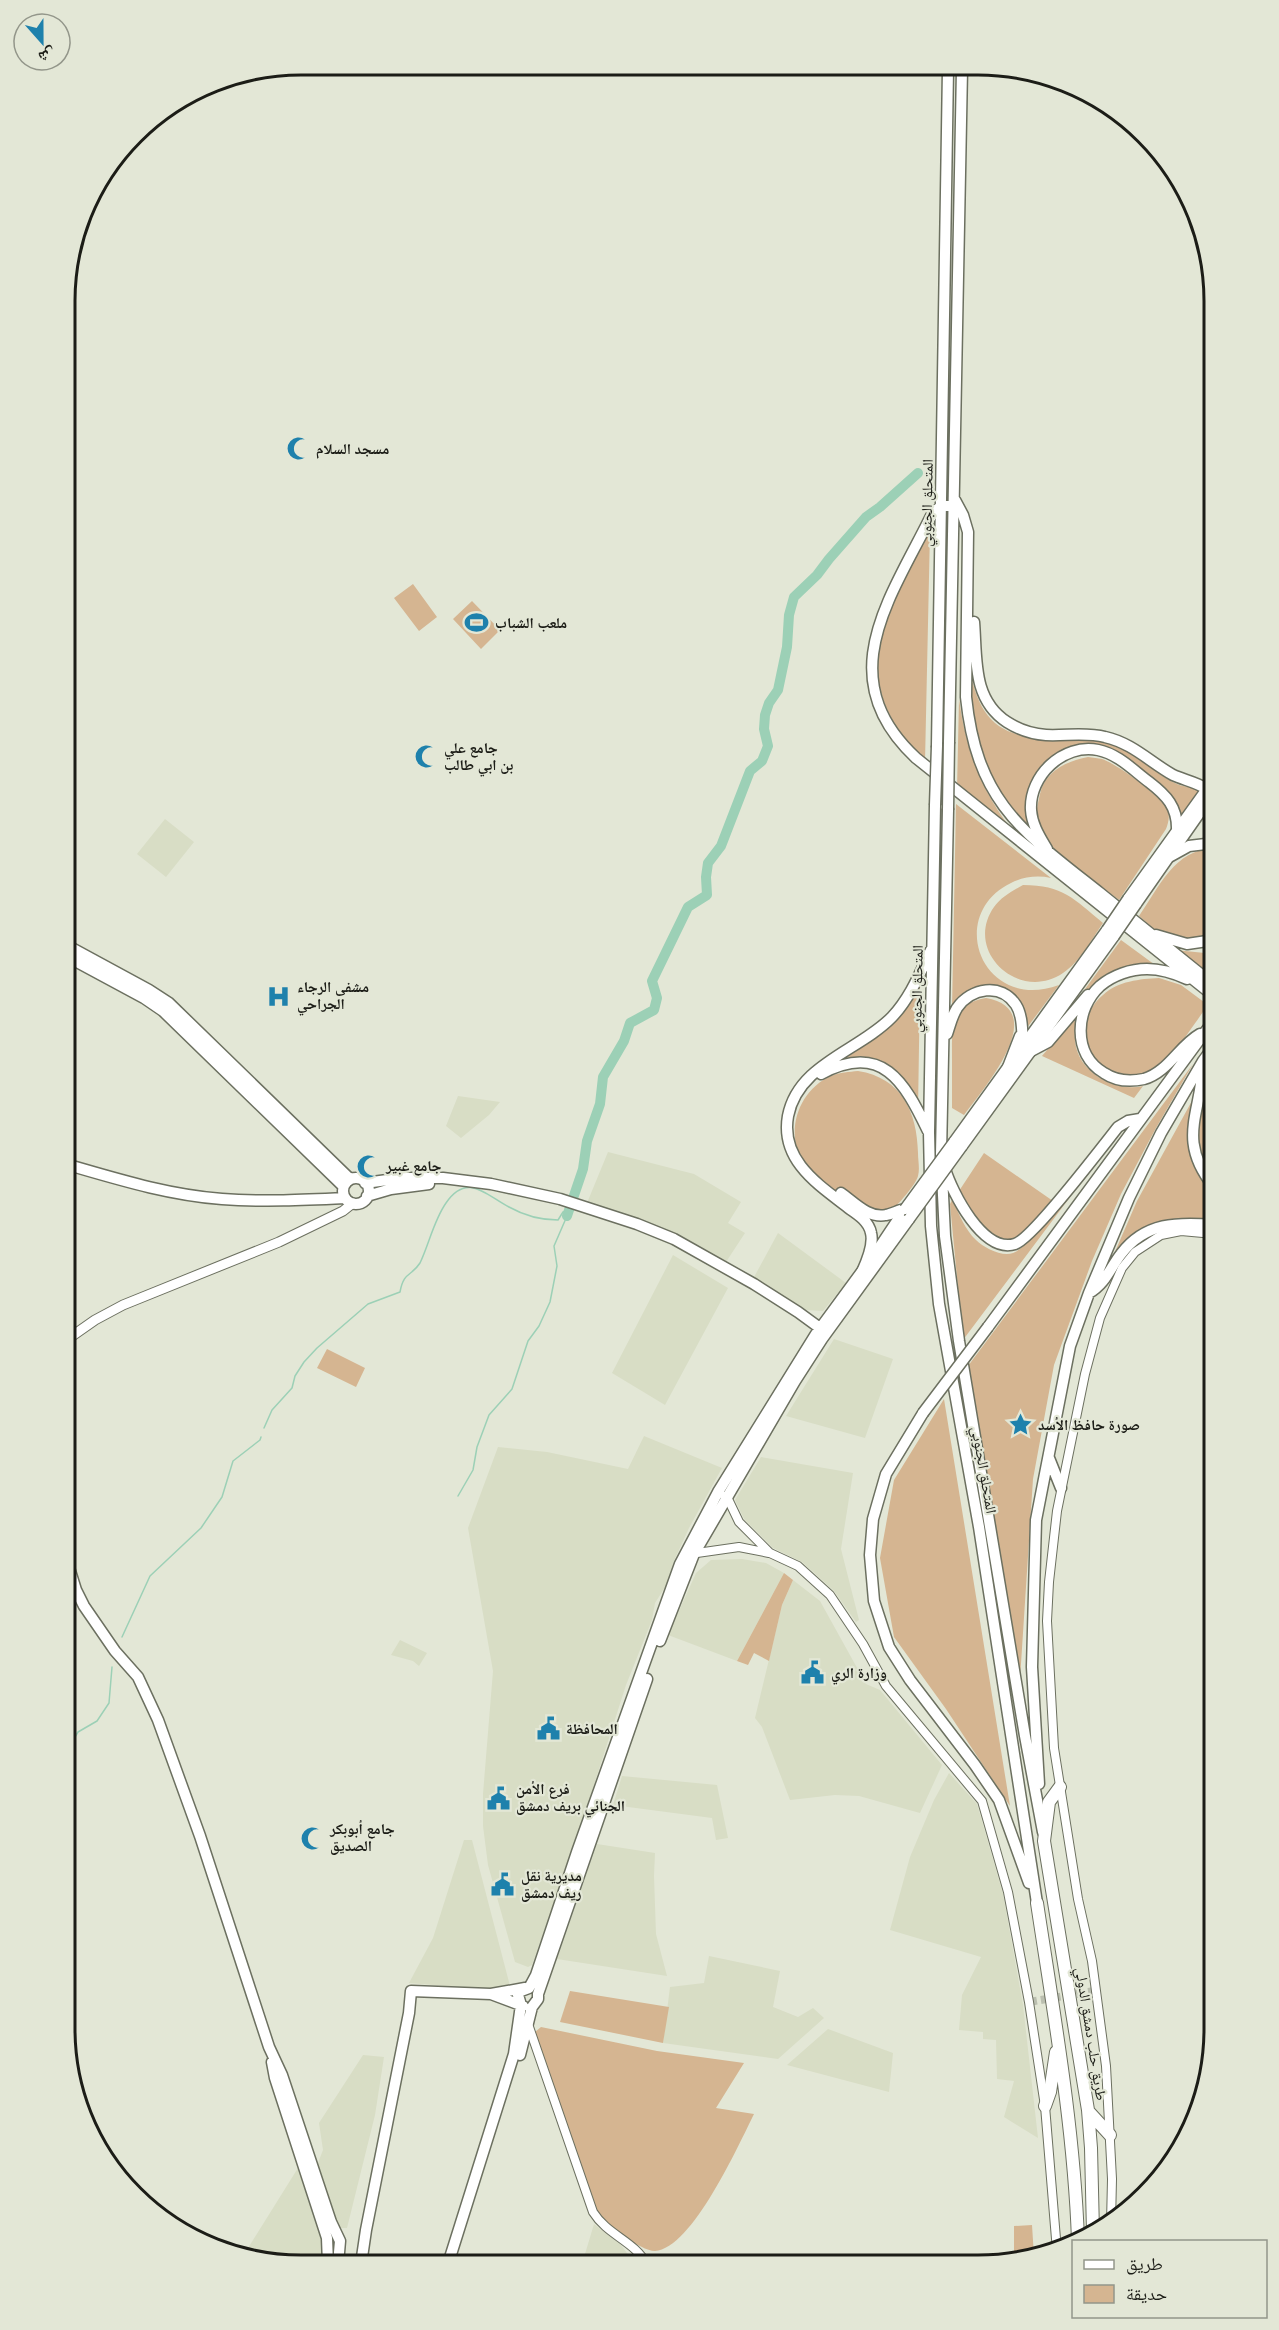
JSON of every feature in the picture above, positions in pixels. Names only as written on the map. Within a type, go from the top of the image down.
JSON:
[{"type":"highway","name":"طريق حلب دمشق الدولي","points":[[1060,1787],[1049,1802],[1044,1841],[1088,2110],[1093,2224]]},
{"type":"highway","points":[[1037,1903],[1072,2149],[1077,2232]]},
{"type":"highway","points":[[1045,2106],[1049,2097],[1058,2046]]},
{"type":"highway","points":[[1088,2110],[1110,2135]]},
{"type":"main road","name":"المتحلق الجنوبي","points":[[948,75],[929,1132],[931,1226],[939,1304],[979,1527],[1037,1903]]},
{"type":"main road","name":"المتحلق الجنوبي","points":[[962,75],[941,1154],[945,1236],[951,1292],[1044,1841]]},
{"type":"main road","points":[[1204,977],[1030,838],[1004,808],[988,782],[976,749],[966,697],[968,532],[963,515],[955,502],[942,506],[933,512],[886,603],[875,636],[873,680],[879,704],[887,721],[901,743],[916,758],[1204,988]]},
{"type":"main road","points":[[968,594],[974,621],[979,684],[986,700],[999,717],[1012,726],[1035,733],[1090,735],[1114,739],[1130,746],[1173,775],[1204,788]]},
{"type":"main road","points":[[1050,854],[1033,823],[1031,812],[1034,789],[1050,765],[1065,755],[1081,750],[1098,750],[1110,754],[1163,793],[1174,807],[1177,831]]},
{"type":"main road","points":[[821,1333],[1132,902],[1204,793]]},
{"type":"main road","points":[[1132,902],[1171,856],[1204,806]]},
{"type":"main road","points":[[1171,856],[1189,846],[1204,844]]},
{"type":"main road","points":[[1150,933],[1187,944],[1204,941]]},
{"type":"main road","points":[[862,1272],[872,1239],[869,1226],[860,1216],[812,1179],[795,1158],[789,1142],[788,1124],[791,1107],[798,1091],[818,1073],[891,1018],[908,996],[932,947]]},
{"type":"main road","points":[[75,950],[169,1003],[347,1192]]},
{"type":"main road","points":[[75,961],[144,998],[163,1011],[359,1203],[367,1196],[391,1189],[442,1183],[559,1201]]},
{"type":"main road","points":[[958,1144],[1008,1067],[1027,1048],[1048,1042],[1084,999],[1099,987],[1116,976],[1147,969],[1168,971],[1199,984]]},
{"type":"main road","points":[[1099,987],[1084,1012],[1080,1031],[1083,1049],[1093,1065],[1107,1076],[1125,1081],[1151,1076],[1165,1067],[1189,1041],[1204,1029]]},
{"type":"main road","points":[[943,1042],[956,1010],[967,997],[983,990],[998,991],[1011,999],[1019,1011],[1027,1048]]},
{"type":"main road","points":[[1008,1067],[1022,1027]]},
{"type":"main road","points":[[1037,1903],[999,1800],[910,1680],[889,1647],[874,1601],[870,1555],[873,1519],[886,1474],[924,1413],[1204,1033]]},
{"type":"main road","points":[[1203,1061],[1193,1121],[1193,1140],[1198,1159],[1204,1170]]},
{"type":"main road","points":[[1038,1806],[1039,1766],[1033,1696],[1032,1638],[1036,1520],[1070,1346],[1089,1293],[1129,1197],[1161,1133],[1203,1061]]},
{"type":"main road","points":[[907,1214],[871,1214],[816,1174],[803,1158],[795,1132],[796,1108],[803,1093],[818,1073],[850,1063],[871,1064],[888,1072],[908,1091],[929,1132]]},
{"type":"main road","points":[[941,1154],[954,1190],[977,1228],[990,1238],[1012,1245],[1021,1241],[1047,1213],[1118,1127],[1128,1121],[1140,1119]]},
{"type":"main road","points":[[75,1160],[148,1180],[209,1191],[275,1194],[347,1192]]},
{"type":"main road","points":[[75,1167],[148,1187],[197,1197],[267,1201],[347,1192]]},
{"type":"main road","points":[[365,1183],[402,1178],[443,1178],[491,1184],[559,1201],[636,1226],[706,1259],[798,1312],[821,1333]]},
{"type":"main road","points":[[75,1334],[123,1305],[279,1242],[342,1211],[347,1192],[360,1179],[368,1189],[367,1196]]},
{"type":"main road","points":[[1089,1293],[1103,1282],[1129,1245],[1147,1232],[1183,1222],[1204,1224]]},
{"type":"main road","points":[[491,1994],[526,2006],[536,2004],[531,1990],[577,1852],[680,1564],[690,1554],[821,1333],[862,1272],[880,1253]]},
{"type":"main road","points":[[1048,1457],[1061,1488]]},
{"type":"main road","points":[[75,1587],[95,1625],[138,1677],[158,1720],[200,1836],[269,2047],[282,2075],[331,2222],[340,2241],[339,2255]]},
{"type":"main road","points":[[362,2255],[410,2013],[411,1991],[491,1994],[531,1990]]},
{"type":"main road","points":[[457,2255],[528,2024],[526,2006],[518,1995],[531,1990]]},
{"type":"main road","points":[[451,2255],[514,2055],[526,2006]]},
{"type":"main road","points":[[269,2047],[275,2078],[327,2238],[328,2255]]},
{"type":"street","points":[[1111,2212],[1112,2179],[1106,2066],[1092,1961],[1078,1899],[1054,1748],[1047,1622],[1050,1570],[1061,1488],[1085,1374],[1100,1318],[1122,1268],[1135,1252],[1161,1235],[1181,1231],[1204,1233]]},
{"type":"street","points":[[723,1495],[739,1522],[770,1553]]},
{"type":"street","points":[[690,1554],[739,1547],[770,1553],[798,1566],[830,1595],[863,1644],[886,1686],[982,1802],[1008,1892],[1029,2002],[1045,2106],[1056,2241]]},
{"type":"street","points":[[528,2024],[593,2212],[602,2225],[631,2246],[639,2255]]},
{"type":"shaded area","points":[[165,819],[194,842],[166,877],[137,854]]},
{"type":"shaded area","points":[[458,1096],[500,1102],[489,1115],[461,1138],[446,1126]]},
{"type":"shaded area","points":[[608,1152],[694,1174],[741,1202],[728,1223],[745,1233],[726,1262],[587,1203]]},
{"type":"shaded area","points":[[778,1233],[846,1283],[823,1311],[805,1310],[753,1279]]},
{"type":"shaded area","points":[[673,1255],[728,1288],[665,1405],[612,1373]]},
{"type":"shaded area","points":[[834,1339],[893,1359],[865,1438],[786,1416]]},
{"type":"shaded area","points":[[644,1436],[722,1468],[689,1528],[673,1563],[667,1584],[655,1603],[652,1620],[626,1685],[576,1841],[532,1965],[528,1967],[515,1962],[488,1865],[483,1826],[483,1794],[493,1671],[468,1528],[498,1447],[547,1452],[628,1469]]},
{"type":"shaded area","points":[[761,1457],[853,1473],[841,1549],[859,1620],[856,1622],[834,1591],[802,1562],[773,1548],[744,1519],[735,1500]]},
{"type":"shaded area","points":[[742,1559],[766,1563],[784,1573],[737,1661],[668,1635],[696,1573],[711,1560]]},
{"type":"shaded area","points":[[793,1580],[820,1601],[866,1684],[880,1690],[942,1765],[920,1813],[859,1796],[835,1795],[790,1800],[762,1727],[755,1718],[782,1605]]},
{"type":"shaded area","points":[[400,1640],[427,1653],[419,1666],[413,1661],[391,1655]]},
{"type":"shaded area","points":[[949,1773],[977,1804],[1003,1894],[1023,2005],[1038,2138],[1004,2117],[1014,2081],[997,2079],[996,2040],[983,2039],[983,2032],[959,2030],[962,1995],[981,1957],[890,1930],[910,1857],[934,1800]]},
{"type":"shaded area","points":[[622,1776],[717,1785],[728,1838],[716,1840],[712,1818],[613,1805]]},
{"type":"shaded area","points":[[464,1840],[472,1840],[510,1986],[492,1990],[409,1983],[433,1938]]},
{"type":"shaded area","points":[[597,1844],[655,1853],[656,1934],[667,1976],[557,1959]]},
{"type":"shaded area","points":[[709,1956],[780,1971],[773,2007],[798,2017],[813,2008],[824,2018],[778,2059],[663,2043],[670,1987],[704,1983]]},
{"type":"shaded area","points":[[828,2029],[893,2053],[889,2092],[787,2065]]},
{"type":"shaded area","points":[[363,2055],[384,2057],[375,2115],[347,2228],[336,2228],[316,2168],[323,2150],[319,2123]]},
{"type":"shaded area","points":[[298,2168],[322,2240],[323,2255],[286,2255],[248,2249]]},
{"type":"shaded area","points":[[594,2224],[621,2245],[628,2255],[585,2255]]},
{"type":"green space","points":[[930,531],[925,762],[900,732],[885,703],[878,676],[879,648],[886,621],[897,593]]},
{"type":"green space","points":[[413,584],[437,617],[419,631],[394,598]]},
{"type":"green space","points":[[472,601],[500,630],[481,649],[453,619]]},
{"type":"green space","points":[[968,660],[979,701],[987,715],[998,725],[1027,737],[1098,741],[1115,745],[1131,753],[1169,780],[1179,785],[1199,789],[1198,794],[1180,818],[1121,758],[1069,750],[1028,794],[1026,809],[1033,836],[1010,811],[988,772],[970,717]]},
{"type":"green space","points":[[959,699],[966,737],[978,772],[995,805],[1017,836],[957,789]]},
{"type":"green space","points":[[1088,757],[1102,759],[1128,774],[1158,798],[1169,813],[1166,829],[1119,900],[1062,856],[1044,836],[1036,818],[1040,794],[1052,773],[1065,764]]},
{"type":"green space","points":[[956,804],[1051,878],[1030,877],[1011,883],[991,898],[980,916],[977,937],[981,956],[993,973],[1010,985],[1032,990],[1059,985],[1023,1033],[1017,1004],[984,990],[952,1009]]},
{"type":"green space","points":[[1204,849],[1204,943],[1163,937],[1139,916],[1161,882],[1178,862]]},
{"type":"green space","points":[[1023,885],[1048,888],[1067,895],[1103,923],[1075,963],[1063,973],[1046,981],[1029,982],[1014,977],[1000,968],[991,955],[986,940],[986,924],[994,907],[1003,897]]},
{"type":"green space","points":[[1121,940],[1162,970],[1129,970],[1063,1019]]},
{"type":"green space","points":[[1175,950],[1204,953],[1204,973]]},
{"type":"green space","points":[[1159,978],[1181,985],[1204,1002],[1204,1011],[1158,1071],[1127,1078],[1111,1074],[1098,1066],[1085,1040],[1085,1024],[1091,1009],[1103,995],[1115,987],[1137,980]]},
{"type":"green space","points":[[920,981],[918,1111],[907,1090],[872,1066],[831,1067],[861,1048],[897,1018]]},
{"type":"green space","points":[[986,998],[1005,1005],[1013,1018],[1013,1033],[1007,1051],[997,1069],[964,1115],[952,1108],[953,1029],[959,1012],[965,1006]]},
{"type":"green space","points":[[1081,1010],[1075,1033],[1080,1057],[1096,1076],[1107,1082],[1119,1086],[1143,1086],[1134,1098],[1042,1056]]},
{"type":"green space","points":[[1193,1064],[1121,1194],[1092,1261],[1054,1365],[1033,1479],[1020,1679],[968,1366]]},
{"type":"green space","points":[[858,1071],[886,1081],[896,1089],[904,1099],[914,1124],[919,1167],[917,1180],[890,1213],[866,1211],[857,1207],[806,1166],[797,1149],[795,1124],[803,1101],[820,1082],[831,1076]]},
{"type":"green space","points":[[1204,1093],[1204,1161],[1197,1137]]},
{"type":"green space","points":[[1193,1099],[1192,1158],[1204,1183],[1204,1225],[1160,1225],[1111,1261],[1137,1201]]},
{"type":"green space","points":[[984,1153],[1053,1201],[1036,1222],[1009,1245],[982,1232],[959,1191]]},
{"type":"green space","points":[[1094,1165],[963,1340],[950,1204],[952,1200],[962,1221],[979,1243],[988,1249],[1009,1254],[1031,1240]]},
{"type":"green space","points":[[327,1349],[365,1368],[356,1387],[317,1368]]},
{"type":"green space","points":[[944,1399],[1010,1806],[946,1709],[894,1637],[880,1558],[894,1480]]},
{"type":"green space","points":[[784,1573],[793,1580],[782,1605],[769,1661],[754,1653],[748,1665],[737,1661]]},
{"type":"green space","points":[[570,1991],[669,2007],[663,2043],[560,2022]]},
{"type":"green space","points":[[541,2027],[657,2051],[744,2063],[716,2108],[754,2114],[726,2170],[699,2215],[669,2246],[655,2251],[641,2247],[616,2230],[598,2213],[535,2032]]},
{"type":"green space","points":[[1032,2225],[1033,2248],[1014,2252],[1014,2226]]},
{"type":"waterway","points":[[567,1216],[583,1169],[587,1141],[600,1104],[603,1077],[624,1041],[630,1023],[654,1010],[657,998],[652,981],[688,907],[707,895],[708,863],[721,846],[750,771],[762,761],[768,746],[764,729],[765,715],[769,703],[778,690],[787,647],[789,615],[794,597],[817,575],[866,517],[918,473]]},
{"type":"waterway","points":[[264,1428],[272,1410],[292,1388],[295,1376],[317,1348],[368,1304],[400,1292],[406,1277],[420,1263],[438,1217],[454,1194],[469,1187],[477,1189],[521,1213],[545,1219],[558,1220],[563,1212],[569,1210]]},
{"type":"waterway","points":[[458,1496],[473,1470],[477,1447],[489,1415],[512,1389],[528,1341],[539,1326],[550,1302],[557,1266],[554,1246],[567,1216]]},
{"type":"waterway","points":[[122,1637],[150,1576],[201,1528],[222,1497],[233,1461],[261,1437]]},
{"type":"waterway","points":[[75,1737],[78,1732],[97,1721],[109,1703],[112,1667]]},
{"type":"tunnel","points":[[1029,2002],[1094,1991]]},
{"type":"place","name":"مسجد السلام","points":[[298,449]]},
{"type":"place","name":"ملعب الشباب","points":[[477,623]]},
{"type":"place","name":"جامع علي بن ابي طالب","points":[[426,757]]},
{"type":"place","name":"مشفى الرجاء الجراحي","points":[[279,996]]},
{"type":"place","name":"جامع غبير","points":[[368,1166]]},
{"type":"place","name":"صورة حافظ الأسد","points":[[1020,1425]]},
{"type":"place","name":"وزارة الري","points":[[813,1673]]},
{"type":"place","name":"المحافظة","points":[[548,1729]]},
{"type":"place","name":"فرع الأمن الجنائي بريف دمشق","points":[[498,1798]]},
{"type":"place","name":"جامع أبوبكر الصديق","points":[[312,1838]]},
{"type":"place","name":"مديرية نقل ريف دمشق","points":[[503,1885]]}]
